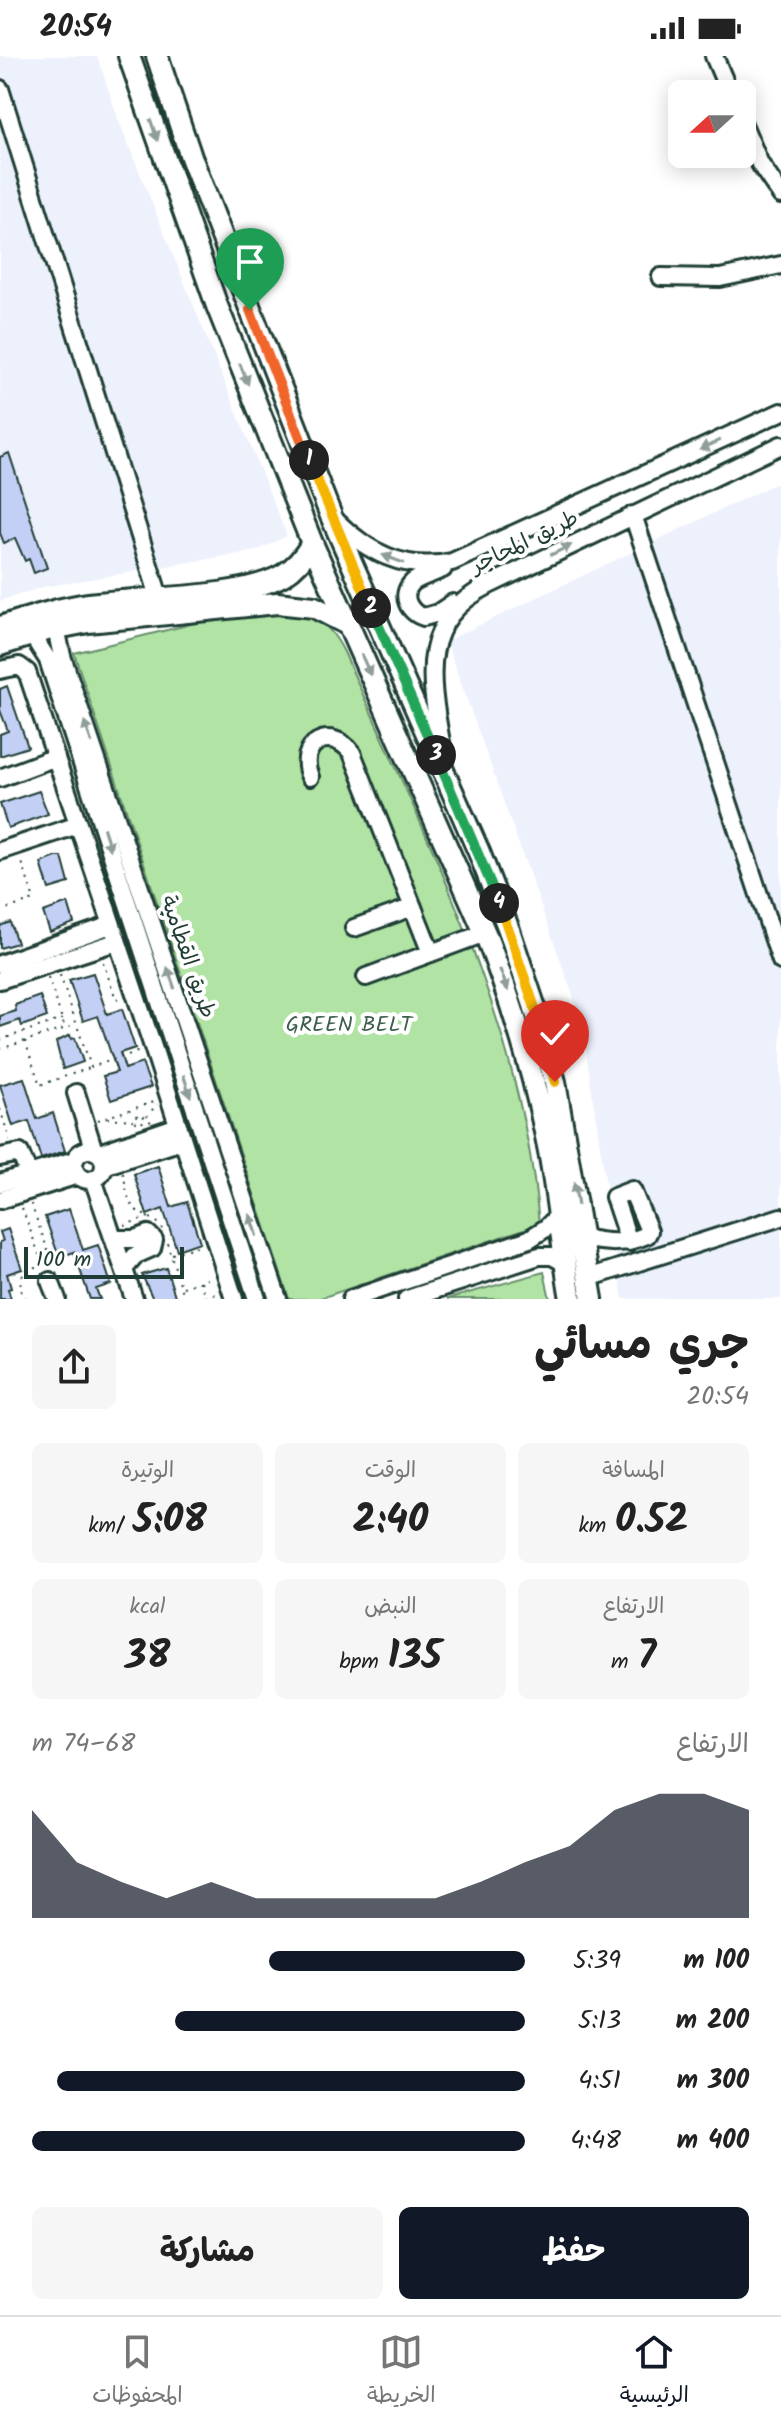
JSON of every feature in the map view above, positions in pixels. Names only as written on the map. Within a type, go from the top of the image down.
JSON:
[{"type":"main road","points":[[129,56],[217,306],[312,543],[485,933],[509,994],[530,1068],[560,1214],[571,1299]]},
{"type":"main road","points":[[157,56],[191,157],[331,516],[448,782],[509,930],[555,1082],[592,1299]]},
{"type":"main road","points":[[0,627],[87,604],[247,588],[285,574],[305,555],[312,543]]},
{"type":"main road","points":[[285,574],[295,580],[297,586],[289,602]]},
{"type":"main road","points":[[0,645],[88,622],[289,602],[314,607],[348,625]]},
{"type":"street","points":[[714,56],[724,80]]},
{"type":"street","points":[[0,89],[159,597]]},
{"type":"street","points":[[756,155],[781,195]]},
{"type":"street","points":[[661,277],[720,278],[781,265]]},
{"type":"street","name":"طريق المحاجر","points":[[331,516],[361,542],[395,562],[429,566],[463,559],[781,412]]},
{"type":"street","name":"طريق المحاجر","points":[[448,782],[432,684],[432,659],[435,643],[450,614],[474,592],[781,445]]},
{"type":"street","points":[[633,515],[781,961]]},
{"type":"street","points":[[463,559],[414,581],[407,592],[408,605],[418,615],[432,617],[474,592]]},
{"type":"street","name":"طريق القطامية","points":[[56,628],[62,656],[278,1299]]},
{"type":"street","name":"طريق القطامية","points":[[32,635],[48,660],[72,730],[257,1299]]},
{"type":"street","points":[[0,670],[13,666],[23,668],[49,737],[234,1299]]},
{"type":"street","points":[[49,737],[72,730]]},
{"type":"street","points":[[310,777],[305,766],[306,755],[313,745],[323,739],[345,743],[352,753],[431,953]]},
{"type":"street","points":[[0,778],[56,757]]},
{"type":"street","points":[[0,851],[78,825]]},
{"type":"street","points":[[354,928],[413,907]]},
{"type":"street","points":[[0,964],[111,925]]},
{"type":"street","points":[[366,977],[485,933]]},
{"type":"street","points":[[0,980],[116,942]]},
{"type":"street","points":[[76,1093],[86,1124],[91,1164],[134,1299]]},
{"type":"street","points":[[198,1121],[217,1115]]},
{"type":"street","points":[[0,1200],[180,1133]]},
{"type":"street","points":[[7,1155],[22,1155],[29,1174]]},
{"type":"street","points":[[0,1183],[29,1174],[91,1164]]},
{"type":"street","points":[[351,1299],[529,1239],[560,1214]]},
{"type":"street","points":[[588,1278],[781,1217]]},
{"type":"street","points":[[112,1234],[135,1239],[148,1234],[154,1240],[152,1248],[136,1255],[124,1269]]},
{"type":"street","points":[[583,1238],[611,1244],[629,1242]]},
{"type":"street","points":[[407,1299],[539,1256],[552,1256],[565,1263]]},
{"type":"street","points":[[46,1273],[57,1299]]},
{"type":"path","points":[[0,911],[34,900],[17,845]]},
{"type":"path","points":[[98,948],[113,989]]},
{"type":"path","points":[[50,964],[77,1025],[91,1067]]},
{"type":"path","points":[[50,964],[65,1029]]},
{"type":"path","points":[[0,1040],[62,1019]]},
{"type":"path","points":[[0,1049],[77,1025]]},
{"type":"path","points":[[25,1041],[40,1085],[153,1047]]},
{"type":"path","points":[[86,1124],[161,1100],[141,1124],[135,1120],[105,1118]]},
{"type":"path","points":[[135,1120],[137,1108]]},
{"type":"path","points":[[0,1109],[7,1155]]},
{"type":"path","points":[[138,1114],[144,1117]]},
{"type":"path","points":[[22,1193],[50,1256],[46,1273]]},
{"type":"path","points":[[22,1193],[46,1273]]},
{"type":"path","points":[[112,1234],[150,1216]]},
{"type":"path","points":[[171,1254],[215,1241]]},
{"type":"path","points":[[46,1273],[48,1263]]},
{"type":"path","points":[[26,1299],[21,1293],[21,1277],[26,1270],[46,1273]]},
{"type":"path","points":[[182,1287],[226,1274]]},
{"type":"path","points":[[201,1281],[206,1299]]},
{"type":"shaded area","points":[[0,56],[97,56],[120,124],[287,536],[256,551],[43,587],[0,601]]},
{"type":"shaded area","points":[[781,481],[781,1299],[623,1299],[581,1018],[446,641]]},
{"type":"green space","name":"GREEN BELT","points":[[260,607],[311,616],[328,629],[344,652],[437,860],[491,1002],[513,1074],[529,1148],[539,1224],[318,1299],[289,1299],[74,653]]},
{"type":"green space","points":[[544,1272],[550,1299],[447,1299]]},
{"type":"building","points":[[9,453],[47,568],[34,573],[15,538],[4,543],[0,533],[0,457]]},
{"type":"building","points":[[7,686],[28,747],[0,756],[0,734],[8,731],[0,710],[0,689]]},
{"type":"building","points":[[39,791],[48,814],[8,828],[0,804]]},
{"type":"building","points":[[62,857],[69,883],[49,889],[41,863]]},
{"type":"building","points":[[68,903],[74,923],[50,932],[43,912]]},
{"type":"building","points":[[10,922],[17,943],[0,948],[0,926]]},
{"type":"building","points":[[93,973],[107,1014],[122,1009],[135,1048],[120,1053],[125,1069],[142,1063],[151,1087],[111,1100],[103,1076],[117,1072],[103,1030],[98,1016],[83,1021],[69,980]]},
{"type":"building","points":[[40,996],[47,1017],[22,1026],[20,1020],[0,1027],[0,1016],[16,1011],[15,1005]]},
{"type":"building","points":[[70,1035],[71,1039],[75,1038],[83,1062],[63,1069],[56,1042]]},
{"type":"building","points":[[24,1078],[37,1119],[53,1113],[65,1151],[41,1159],[29,1121],[13,1126],[0,1085]]},
{"type":"building","points":[[158,1166],[171,1207],[187,1202],[200,1242],[177,1250],[163,1209],[147,1215],[134,1174]]},
{"type":"building","points":[[69,1209],[83,1250],[98,1245],[111,1284],[96,1289],[100,1299],[90,1299],[74,1252],[59,1257],[45,1217]]},
{"type":"building","points":[[8,1229],[22,1269],[7,1274],[11,1299],[0,1299],[0,1242],[3,1241],[0,1232]]},
{"type":"building","points":[[166,1268],[176,1299],[153,1299],[142,1275]]},
{"type":"route","points":[[250,310],[331,516],[479,852],[534,1005],[555,1082]]}]
